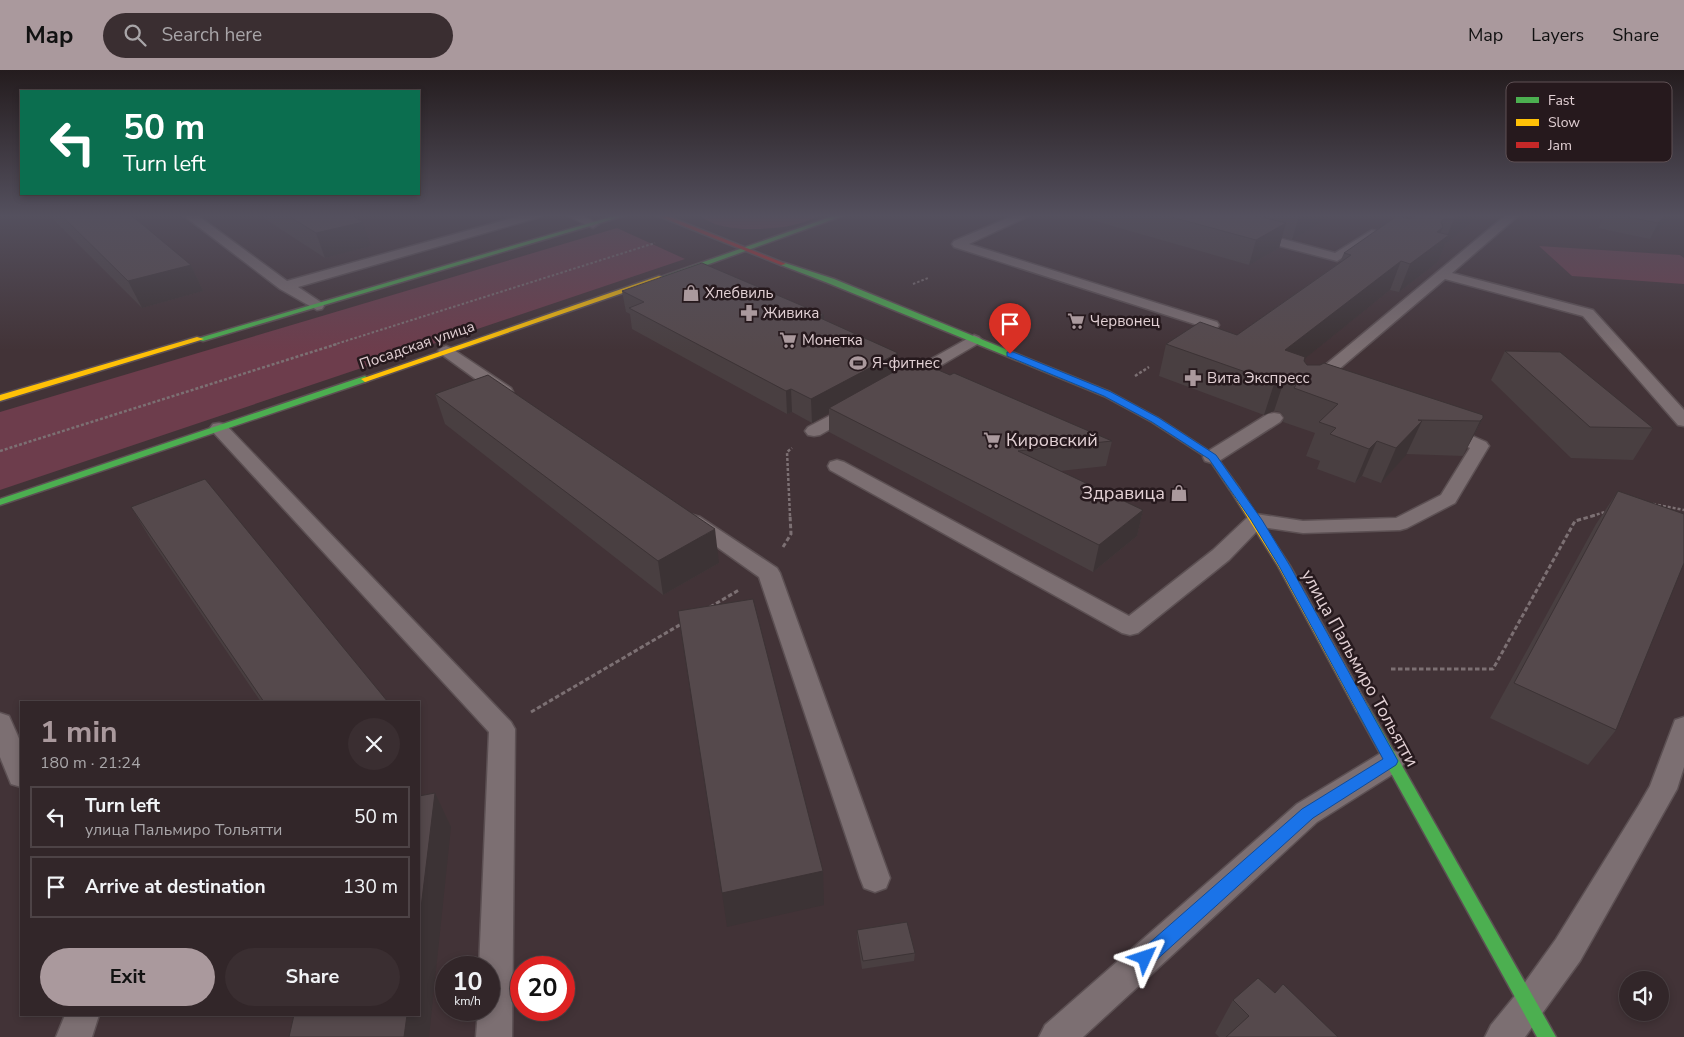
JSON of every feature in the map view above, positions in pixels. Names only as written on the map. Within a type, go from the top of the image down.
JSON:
[{"type":"street","points":[[0,398],[471,260]]},
{"type":"street","name":"Посадская улица","points":[[0,502],[714,260]]},
{"type":"street","name":"улица Пальмиро Тольятти","points":[[772,260],[831,281],[1107,394],[1155,420],[1212,457],[1256,520],[1284,566],[1391,761],[1547,1037]]},
{"type":"lane","points":[[250,260],[285,286],[298,292],[317,306]]},
{"type":"lane","points":[[285,286],[376,260]]},
{"type":"lane","points":[[1009,260],[1212,325]]},
{"type":"lane","points":[[1302,392],[1459,260]]},
{"type":"lane","points":[[1442,274],[1588,313],[1684,421]]},
{"type":"lane","points":[[890,389],[974,340]]},
{"type":"lane","points":[[446,352],[519,402]]},
{"type":"lane","points":[[814,431],[865,403]]},
{"type":"lane","points":[[1212,457],[1274,418]]},
{"type":"lane","points":[[837,466],[1130,627],[1221,555],[1256,520],[1303,527],[1400,524],[1448,499],[1480,446],[1430,421]]},
{"type":"lane","points":[[220,428],[502,729],[494,1037]]},
{"type":"lane","points":[[672,507],[769,573],[875,878]]},
{"type":"lane","points":[[0,723],[20,773]]},
{"type":"lane","points":[[1503,1037],[1530,1004],[1568,950],[1658,797],[1684,727]]},
{"type":"lane","points":[[1057,1037],[1307,813],[1391,761]]},
{"type":"lane","points":[[74,1037],[82,1016]]},
{"type":"path","points":[[0,451],[601,260]]},
{"type":"path","points":[[908,285],[928,278]]},
{"type":"path","points":[[1132,378],[1148,367]]},
{"type":"path","points":[[708,608],[769,573],[791,534],[787,452],[814,431]]},
{"type":"path","points":[[1650,503],[1684,510]]},
{"type":"path","points":[[1391,668],[1494,669],[1575,521],[1613,510]]},
{"type":"path","points":[[502,729],[691,618]]},
{"type":"shaded area","points":[[509,260],[682,260],[0,490],[0,412]]},
{"type":"shaded area","points":[[1555,260],[1684,260],[1684,284],[1572,276]]},
{"type":"building","points":[[107,260],[185,260],[191,265],[128,281]]},
{"type":"building","points":[[1344,260],[1415,260],[1410,264],[1401,261],[1285,350],[1305,357],[1304,361],[1307,365],[1320,365],[1324,363],[1483,415],[1483,418],[1480,421],[1418,420],[1422,421],[1396,448],[1377,441],[1369,449],[1330,434],[1336,428],[1319,422],[1338,404],[1294,388],[1296,385],[1292,379],[1285,378],[1274,382],[1166,344],[1200,322],[1237,335]]},
{"type":"building","points":[[702,263],[824,315],[818,317],[898,353],[811,399],[791,389],[786,391],[629,308],[644,302],[622,291]]},
{"type":"building","points":[[1505,351],[1560,352],[1653,428],[1590,427]]},
{"type":"building","points":[[915,360],[950,375],[954,373],[1112,441],[1018,451],[1143,510],[1099,545],[829,408]]},
{"type":"building","points":[[488,375],[715,529],[658,561],[435,394]]},
{"type":"building","points":[[205,479],[387,701],[263,701],[131,507]]},
{"type":"building","points":[[1618,491],[1684,514],[1684,563],[1616,730],[1514,683]]},
{"type":"building","points":[[753,599],[823,871],[722,893],[678,611]]},
{"type":"building","points":[[435,793],[420,916],[420,796]]},
{"type":"building","points":[[907,922],[915,953],[863,961],[857,930]]},
{"type":"building","points":[[1258,978],[1275,993],[1283,984],[1338,1037],[1226,1037],[1249,1016],[1233,1000]]},
{"type":"building","points":[[294,1016],[407,1016],[404,1037],[289,1037]]},
{"type":"traffic: fast","points":[[200,339],[470,260]]},
{"type":"traffic: fast","points":[[662,278],[713,260]]},
{"type":"traffic: fast","points":[[783,264],[831,281],[1107,394],[1155,420],[1212,457],[1234,488]]},
{"type":"traffic: fast","points":[[0,502],[365,379]]},
{"type":"traffic: fast","points":[[1362,708],[1547,1037]]},
{"type":"traffic: slow","points":[[365,379],[662,278]]},
{"type":"traffic: slow","points":[[0,398],[200,339]]},
{"type":"traffic: slow","points":[[1234,488],[1284,566],[1362,708]]},
{"type":"traffic: jam","points":[[773,260],[783,264]]},
{"type":"place","name":"Хлебвиль","points":[[691,293]]},
{"type":"place","name":"Живика","points":[[749,313]]},
{"type":"place","name":"Червонец","points":[[1076,321]]},
{"type":"place","name":"Монетка","points":[[788,340]]},
{"type":"place","name":"Я-фитнес","points":[[858,363]]},
{"type":"place","name":"Вита Экспресс","points":[[1193,378]]},
{"type":"place","name":"Кировский","points":[[992,440]]},
{"type":"place","name":"Здравица","points":[[1179,493]]},
{"type":"route","points":[[1010,354],[1107,394],[1155,420],[1212,457],[1256,520],[1284,566],[1391,761],[1307,813],[1145,958]]}]
